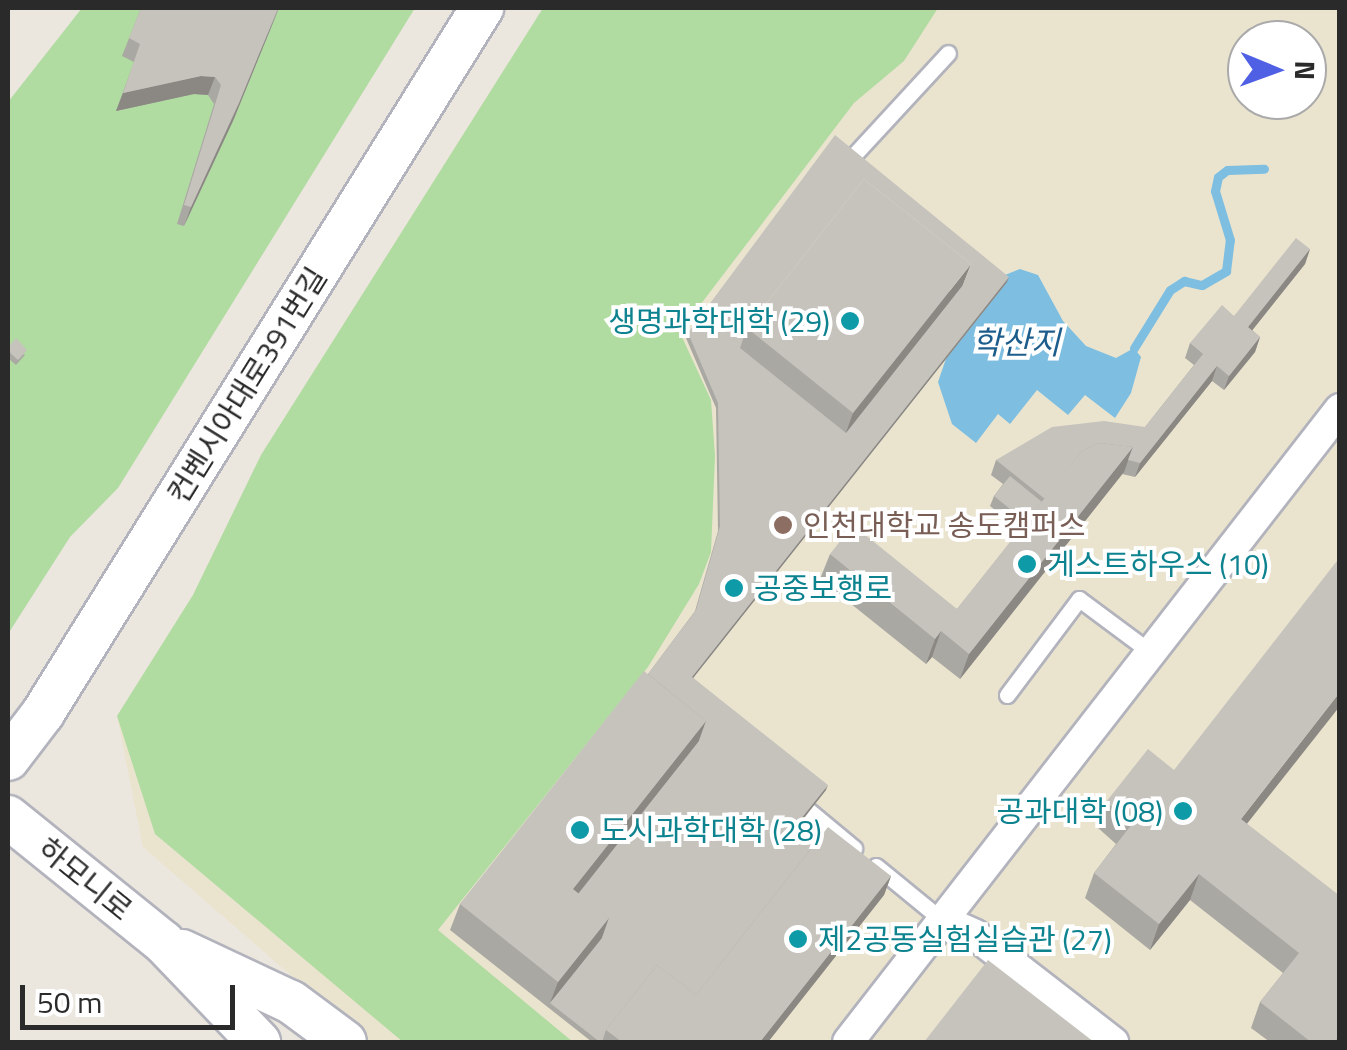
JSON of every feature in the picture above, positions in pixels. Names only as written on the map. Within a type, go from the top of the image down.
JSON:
[{"type":"street","name":"컨벤시아대로391번길","points":[[8,760],[44,713],[482,8]]},
{"type":"street","points":[[848,1042],[1149,651],[1328,430],[1340,409]]},
{"type":"street","name":"하모니로","points":[[8,817],[163,942],[258,1042]]},
{"type":"street","points":[[942,920],[976,936],[1113,1042]]},
{"type":"street","name":"하모니로","points":[[163,942],[291,1002],[345,1042]]},
{"type":"lane","points":[[852,156],[948,52]]},
{"type":"lane","points":[[1007,695],[1079,600],[1149,651]]},
{"type":"lane","points":[[789,795],[942,920]]},
{"type":"shaded area","name":"인천대학교 송도캠퍼스","points":[[543,8],[1339,8],[1339,1042],[368,1042],[143,847],[117,716],[193,595],[261,455]]},
{"type":"green space","points":[[82,8],[415,8],[118,488],[70,537],[8,634],[8,102]]},
{"type":"green space","points":[[543,8],[938,8],[904,61],[854,103],[691,317],[682,337],[711,400],[715,456],[711,552],[699,584],[648,667],[438,930],[573,1042],[403,1042],[155,834],[117,716],[193,595],[261,455]]},
{"type":"water","name":"학산지","points":[[1020,269],[1038,275],[1063,321],[1086,346],[1116,358],[1134,348],[1141,357],[1131,393],[1115,418],[1085,395],[1068,415],[1037,390],[1010,424],[998,414],[976,443],[952,424],[938,382],[951,344],[1005,275]]},
{"type":"building","points":[[141,8],[278,8],[191,207],[184,205],[221,85],[215,77],[201,76],[123,93],[140,44],[129,38]]},
{"type":"building","points":[[835,135],[1009,277],[692,677],[828,785],[800,820],[820,837],[696,995],[657,965],[600,1042],[550,1003],[602,938],[609,918],[578,894],[699,741],[706,721],[648,674],[696,610],[720,526],[718,403],[688,333]],"holes":[[[864,179],[971,264],[963,285],[846,433],[740,348],[747,328]]]},
{"type":"building","name":"생명과학대학 (29)","points":[[864,179],[971,264],[853,413],[747,328]]},
{"type":"building","points":[[1296,238],[1310,249],[1248,327],[1260,337],[1229,376],[1217,366],[1140,463],[1128,460],[1133,447],[1099,443],[1082,451],[1045,499],[996,460],[1052,427],[1104,421],[1145,427],[1203,354],[1190,343],[1222,305],[1234,316]]},
{"type":"building","points":[[16,338],[27,350],[18,360],[8,351]]},
{"type":"building","points":[[1099,443],[1133,447],[969,654],[941,631],[935,639],[830,554],[853,525],[957,609],[1082,451]]},
{"type":"building","points":[[1010,476],[1042,502],[1026,522],[994,496]]},
{"type":"building","name":"공과대학 (08)","points":[[1340,557],[1340,692],[1241,819],[1340,896],[1340,1036],[1334,1042],[1311,1042],[1260,1002],[1299,953],[1199,874],[1159,924],[1094,873],[1132,824],[1106,802],[1148,749],[1174,770]]},
{"type":"building","name":"도시과학대학 (28)","points":[[644,671],[706,721],[573,889],[609,918],[558,982],[460,904]]},
{"type":"building","name":"제2공동실험실습관 (27)","points":[[828,827],[891,876],[760,1042],[622,1042],[606,1030],[657,965],[696,995]]},
{"type":"building","points":[[988,960],[1094,1042],[924,1042]]},
{"type":"waterway","points":[[1134,348],[1170,290],[1184,281],[1202,285],[1226,271],[1230,240],[1215,191],[1218,177],[1227,170],[1264,169]]},
{"type":"place","name":"생명과학대학 (29)","points":[[850,321]]},
{"type":"place","name":"인천대학교 송도캠퍼스","points":[[783,525]]},
{"type":"place","name":"게스트하우스 (10)","points":[[1027,564]]},
{"type":"place","name":"공중보행로","points":[[734,588]]},
{"type":"place","name":"공과대학 (08)","points":[[1183,811]]},
{"type":"place","name":"도시과학대학 (28)","points":[[580,830]]},
{"type":"place","name":"제2공동실험실습관 (27)","points":[[798,939]]}]
